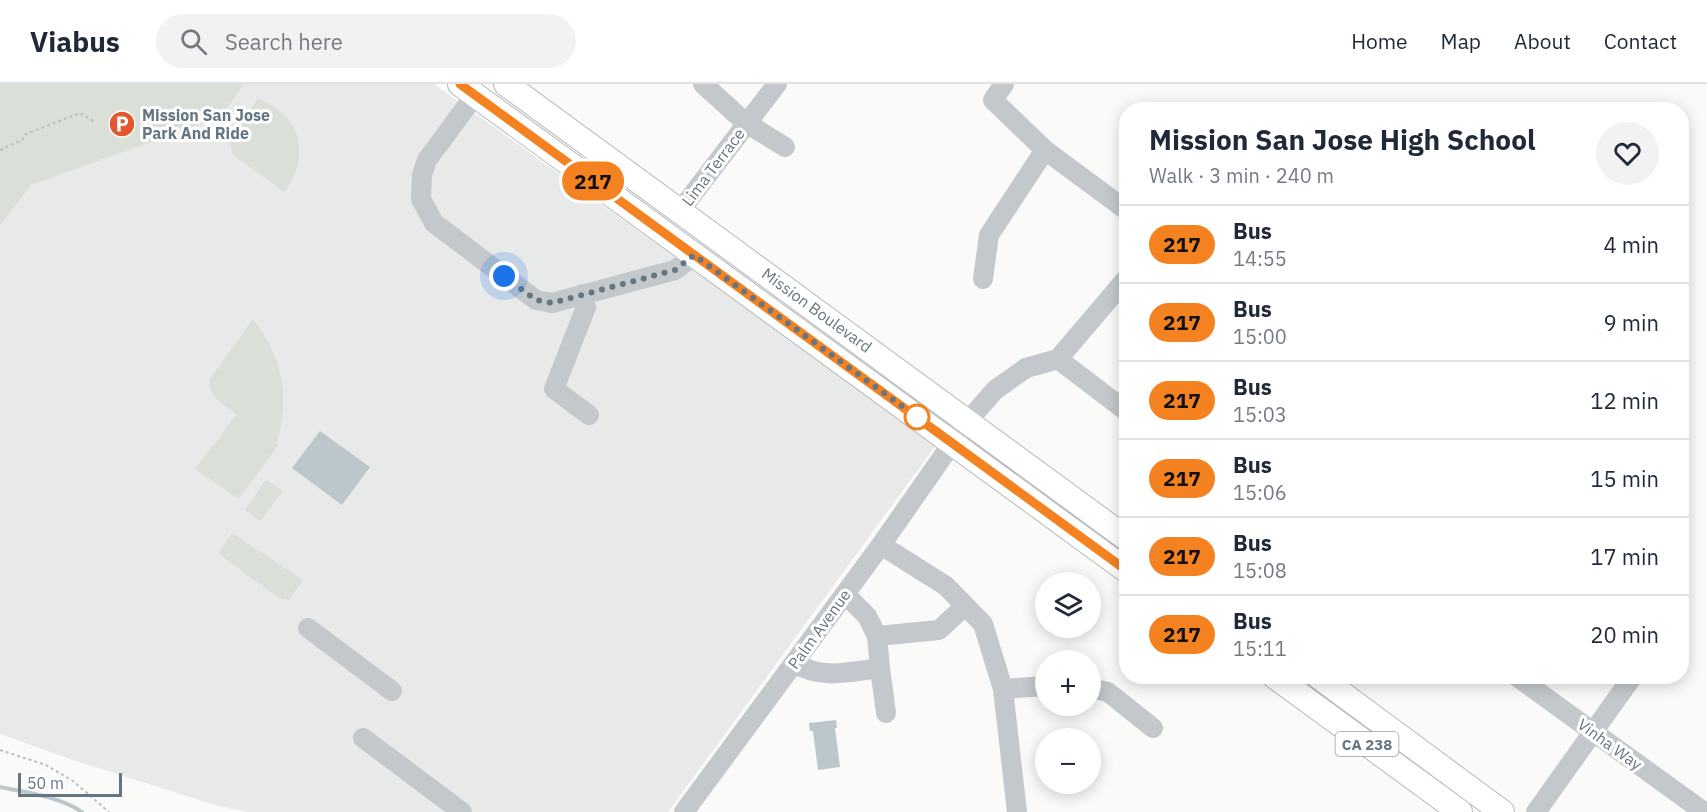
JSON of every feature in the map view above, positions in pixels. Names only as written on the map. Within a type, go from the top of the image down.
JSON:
[{"type":"main road","name":"Mission Boulevard","points":[[506,84],[1119,533]]},
{"type":"main road","name":"Mission Boulevard","points":[[467,89],[1119,565]]},
{"type":"main road","name":"CA 238","points":[[1285,684],[1460,812]]},
{"type":"main road","name":"CA 238","points":[[1329,684],[1502,812]]},
{"type":"street","name":"Lima Terrace","points":[[703,84],[746,123],[785,147]]},
{"type":"street","name":"Lima Terrace","points":[[680,211],[777,84]]},
{"type":"street","points":[[1004,84],[993,100],[1045,150],[1119,205]]},
{"type":"street","points":[[467,89],[427,160],[422,175],[421,199],[434,223],[536,300],[552,303],[675,270],[694,255]]},
{"type":"street","points":[[983,279],[989,235],[1045,150]]},
{"type":"street","points":[[1119,287],[1058,359],[1119,406]]},
{"type":"street","points":[[582,294],[586,307],[554,389],[589,415]]},
{"type":"street","name":"Palm Avenue","points":[[684,812],[881,545],[950,443],[967,422],[995,390],[1026,368],[1058,359]]},
{"type":"street","points":[[881,545],[946,586],[983,624],[1004,689],[1017,812]]},
{"type":"street","points":[[845,594],[867,616],[877,636],[886,713]]},
{"type":"street","points":[[877,636],[939,630],[965,606]]},
{"type":"street","points":[[308,628],[392,691]]},
{"type":"street","points":[[794,663],[815,673],[831,674],[880,669]]},
{"type":"street","name":"Vinha Way","points":[[1527,684],[1704,812]]},
{"type":"street","points":[[1536,812],[1627,684]]},
{"type":"street","points":[[1004,689],[1035,687]]},
{"type":"street","points":[[1101,690],[1108,692],[1153,728]]},
{"type":"street","points":[[363,738],[462,812]]},
{"type":"path","points":[[0,149],[22,140],[26,134],[80,113],[95,122]]},
{"type":"path","points":[[0,750],[46,765],[73,781],[109,812]]},
{"type":"shaded area","points":[[0,84],[244,84],[221,117],[31,185],[0,226]]},
{"type":"shaded area","points":[[244,84],[434,84],[936,445],[668,812],[248,812],[218,806],[0,734],[0,226],[30,185],[221,117]]},
{"type":"shaded area","points":[[258,99],[273,106],[284,115],[293,126],[298,138],[298,165],[293,179],[284,192],[232,154],[230,140]]},
{"type":"shaded area","points":[[253,319],[271,348],[277,363],[283,393],[283,409],[277,443],[249,424],[278,445],[239,499],[195,469],[237,415],[214,396],[210,379]]},
{"type":"shaded area","points":[[320,431],[370,467],[342,505],[292,468]]},
{"type":"shaded area","points":[[265,481],[283,491],[260,521],[245,510]]},
{"type":"shaded area","points":[[232,533],[303,580],[288,601],[262,586],[263,584],[218,553]]},
{"type":"shaded area","points":[[836,720],[840,767],[818,770],[813,731],[810,731],[809,723]]},
{"type":"waterway","points":[[0,787],[63,802],[82,812]]},
{"type":"bus line","name":"217","points":[[460,84],[1119,565]]},
{"type":"place","name":"Mission San Jose Park And Ride","points":[[122,124]]},
{"type":"route","points":[[504,276],[536,300],[552,303],[675,270],[694,255],[917,417]]}]
